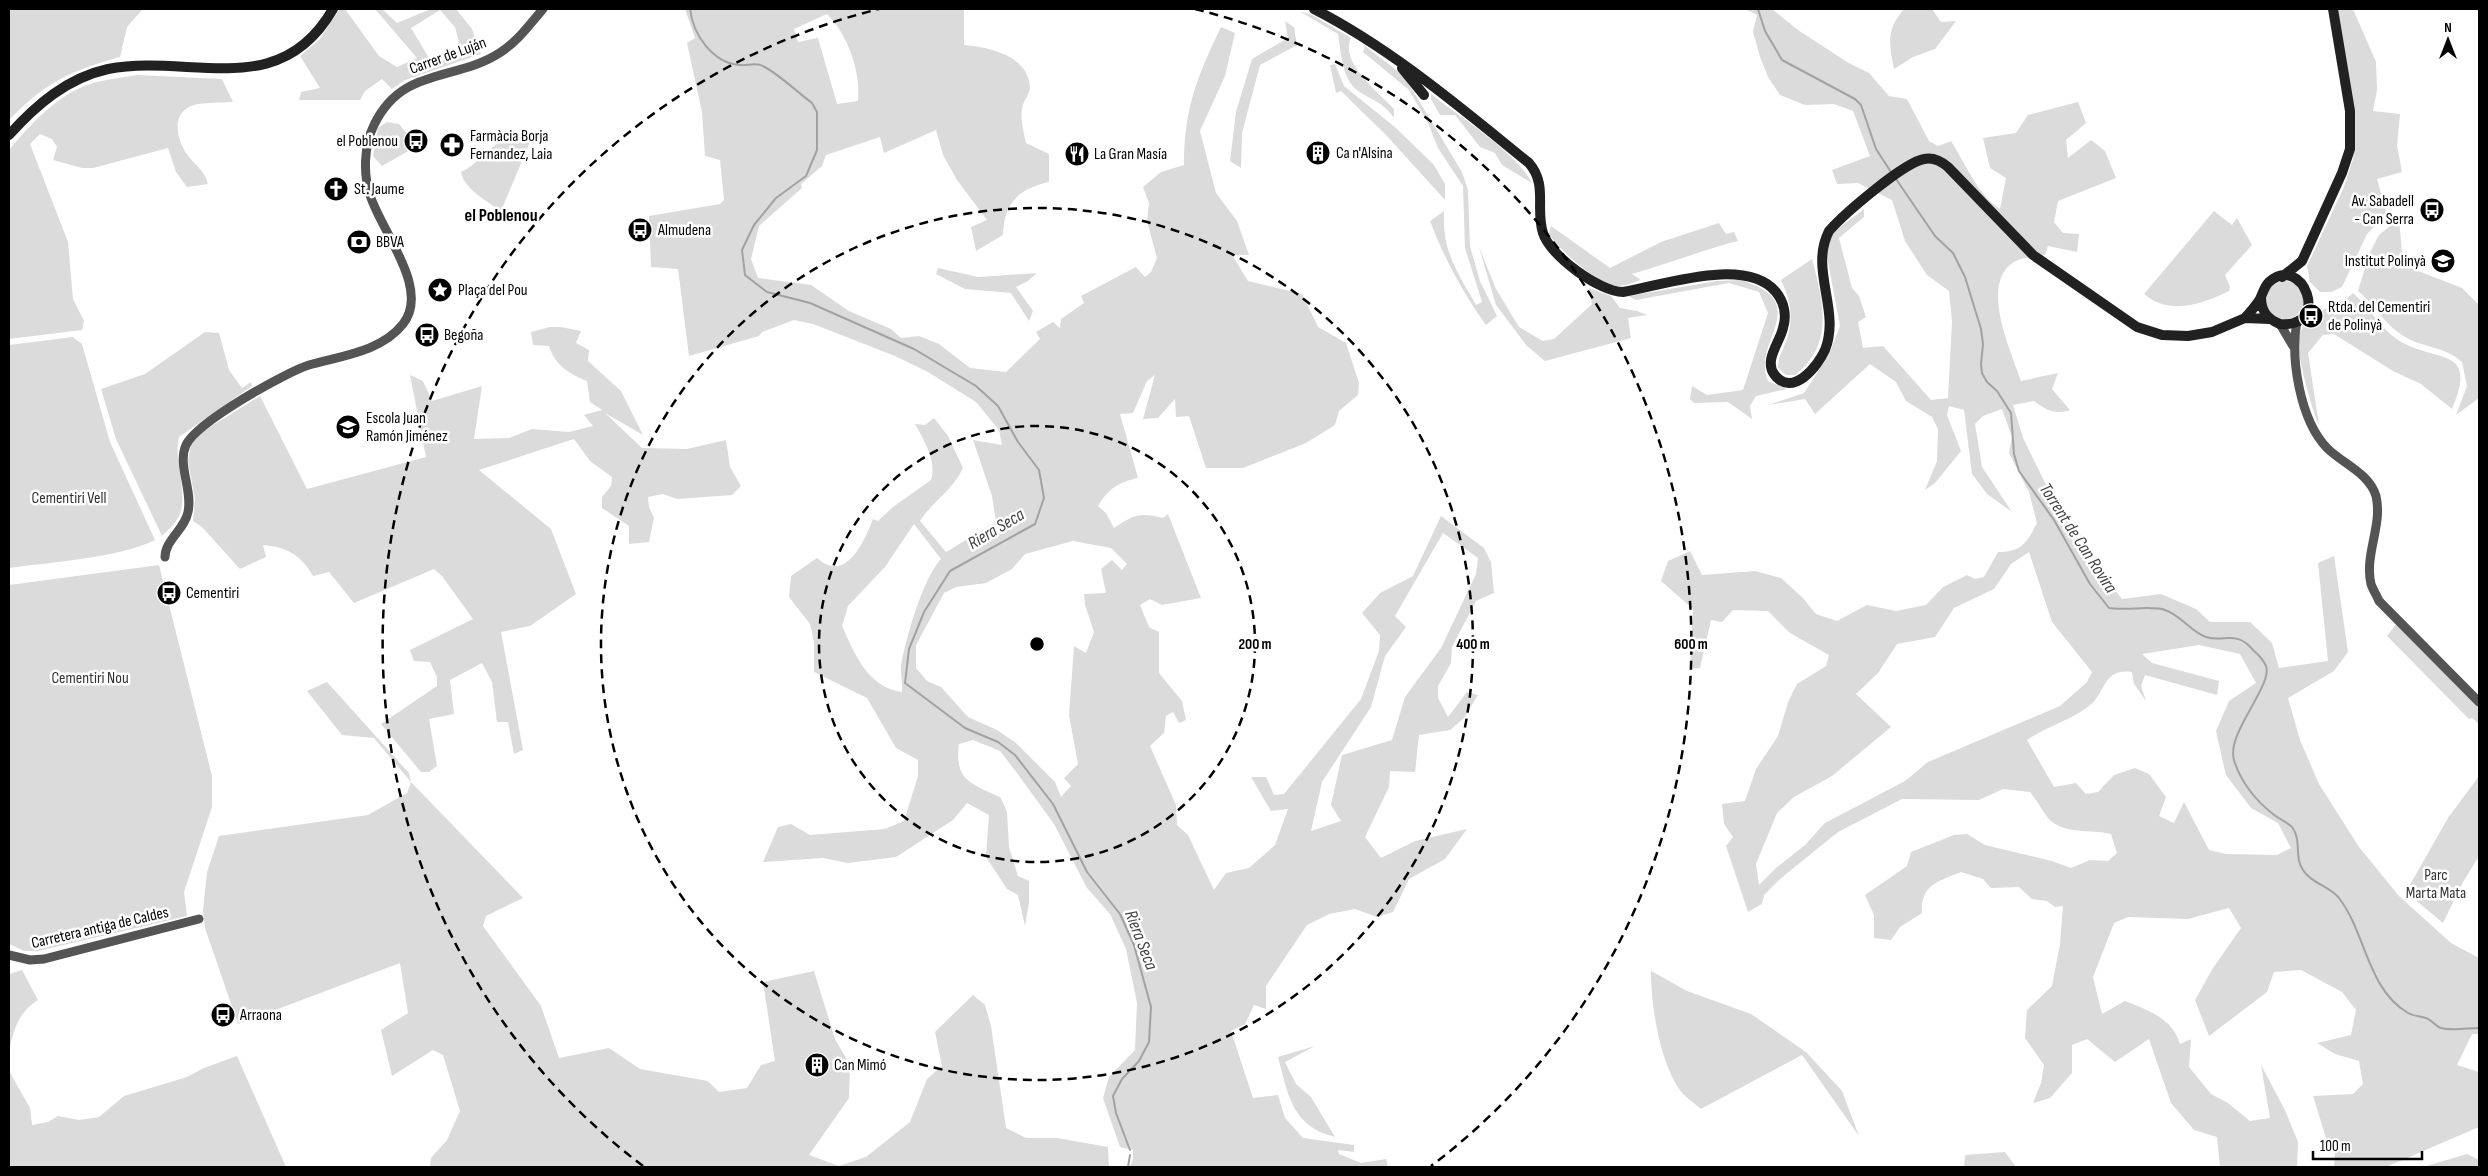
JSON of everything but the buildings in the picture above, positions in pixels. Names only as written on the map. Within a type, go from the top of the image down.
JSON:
[{"type":"main road","points":[[9,135],[45,99],[70,83],[92,74],[108,69],[147,66],[237,70],[273,61],[306,41],[323,24],[333,9]]},
{"type":"main road","points":[[1314,9],[1338,21],[1397,61],[1460,107],[1529,163],[1540,181],[1541,223],[1546,240],[1558,255],[1602,287],[1623,292],[1701,277],[1736,274],[1753,276],[1771,286],[1778,294],[1784,309],[1784,325],[1773,353],[1771,364],[1775,375],[1783,381],[1795,382],[1809,374],[1822,356],[1829,338],[1831,319],[1821,259],[1824,239],[1828,231],[1904,167],[1925,158],[1934,159],[1948,167],[2033,255],[2137,327],[2162,335],[2188,336],[2212,332],[2245,318],[2270,319],[2280,324],[2297,321],[2303,316],[2309,302],[2308,292],[2294,278],[2282,277]]},
{"type":"main road","points":[[2245,318],[2261,297],[2268,283],[2282,277],[2302,260],[2342,173],[2350,148],[2350,111],[2333,9]]},
{"type":"main road","points":[[1397,61],[1424,95]]},
{"type":"main road","points":[[2302,260],[2303,285]]},
{"type":"main road","points":[[2261,297],[2262,309],[2270,319]]},
{"type":"street","name":"Carrer de Luján","points":[[165,557],[167,548],[184,524],[188,513],[189,496],[183,458],[185,446],[192,434],[211,420],[287,374],[308,366],[356,353],[386,339],[402,326],[410,313],[412,292],[368,188],[367,149],[374,126],[384,109],[403,89],[416,82],[463,70],[500,53],[516,40],[543,9]]},
{"type":"street","points":[[2297,321],[2294,346],[2307,416],[2317,435],[2328,448],[2367,480],[2375,494],[2378,505],[2377,524],[2370,567],[2371,584],[2379,601],[2479,702]]},
{"type":"street","points":[[2280,324],[2294,346]]},
{"type":"street","name":"Carretera antiga de Caldes","points":[[9,955],[30,960],[44,959],[199,919]]},
{"type":"green space","points":[[9,9],[143,9],[127,27],[120,57],[87,67],[47,87],[9,120]]},
{"type":"green space","points":[[340,9],[345,9],[379,56],[397,67],[417,58],[375,9],[382,9],[397,23],[431,9],[456,9],[472,29],[481,54],[405,80],[392,89],[382,79],[365,91],[360,100],[299,100],[301,92],[320,88],[300,56],[319,40]],"holes":[[[440,10],[455,27],[461,50],[465,52],[432,63],[411,28]]]},
{"type":"green space","points":[[685,9],[964,9],[964,45],[995,51],[1015,60],[1022,67],[1028,76],[1030,87],[1022,113],[1026,143],[1049,154],[1049,182],[1021,193],[1015,199],[1006,214],[1003,235],[976,251],[971,227],[987,220],[957,180],[943,155],[936,130],[884,153],[880,137],[826,155],[822,166],[801,184],[802,188],[759,226],[751,259],[758,278],[811,285],[849,311],[891,329],[901,338],[919,336],[939,344],[970,368],[1006,372],[1040,339],[1036,332],[1053,322],[1060,328],[1061,319],[1084,303],[1081,296],[1136,267],[1145,277],[1151,272],[1157,258],[1147,221],[1149,203],[1143,187],[1161,172],[1184,165],[1189,110],[1205,62],[1221,27],[1235,33],[1225,76],[1200,131],[1216,193],[1237,221],[1249,255],[1232,255],[1248,281],[1302,294],[1318,327],[1346,343],[1359,383],[1358,395],[1339,411],[1335,425],[1306,443],[1243,468],[1206,468],[1189,416],[1176,417],[1175,399],[1158,418],[1143,419],[1155,375],[1147,381],[1133,413],[1120,414],[1138,478],[1115,487],[1098,506],[1106,513],[1114,528],[1137,516],[1148,515],[1163,518],[1168,514],[1201,598],[1162,605],[1150,599],[1140,605],[1149,627],[1159,632],[1159,673],[1182,701],[1186,720],[1179,723],[1173,712],[1166,716],[1164,733],[1150,746],[1176,805],[1177,825],[1188,835],[1214,890],[1226,873],[1249,868],[1275,845],[1288,809],[1271,811],[1251,777],[1266,777],[1274,795],[1284,794],[1361,699],[1379,651],[1380,635],[1362,613],[1380,593],[1413,576],[1441,516],[1484,548],[1491,562],[1494,593],[1476,601],[1452,647],[1451,663],[1438,686],[1438,698],[1448,717],[1467,692],[1478,695],[1464,718],[1450,730],[1419,735],[1415,772],[1390,771],[1389,787],[1365,837],[1381,858],[1415,841],[1467,829],[1445,859],[1409,879],[1393,912],[1377,917],[1355,909],[1329,914],[1307,925],[1266,986],[1266,1009],[1254,1005],[1245,1024],[1231,1031],[1253,1098],[1278,1095],[1285,1118],[1303,1138],[1354,1145],[1354,1152],[1338,1150],[1339,1154],[1361,1163],[1386,1159],[1388,1167],[1130,1167],[1133,1159],[1133,1150],[1120,1147],[1103,1098],[1109,1077],[1135,1050],[1137,1003],[1126,949],[1110,914],[1087,888],[1054,824],[1000,751],[973,740],[959,744],[959,766],[967,780],[1001,798],[1007,812],[1009,847],[1018,876],[1029,881],[1029,903],[1025,926],[1018,895],[1007,889],[986,857],[989,815],[967,803],[953,820],[896,857],[848,863],[823,858],[763,862],[778,827],[791,824],[810,835],[885,829],[904,821],[918,776],[918,760],[896,748],[867,698],[814,672],[814,642],[810,624],[789,597],[791,576],[817,558],[827,565],[837,566],[845,563],[859,548],[873,519],[878,521],[893,507],[931,480],[931,458],[915,424],[925,425],[934,418],[948,436],[963,468],[954,483],[920,521],[946,552],[996,522],[992,496],[973,440],[1002,445],[999,430],[976,402],[928,372],[895,356],[813,324],[794,320],[762,332],[759,336],[689,356],[678,269],[651,267],[649,216],[720,204],[724,200],[720,160],[705,156],[702,112],[687,43],[695,38]],"holes":[[[827,14],[841,32],[851,54],[857,78],[858,101],[837,104],[818,38],[798,42],[794,29]],[[914,524],[941,559],[928,580],[911,625],[901,665],[902,692],[880,684],[871,676],[857,658],[842,626],[848,606],[885,567]],[[1443,533],[1478,558],[1476,574],[1441,648],[1405,697],[1392,740],[1342,755],[1331,805],[1341,821],[1311,831],[1322,782],[1371,707],[1385,656],[1406,627],[1395,616]],[[1073,541],[1111,548],[1127,564],[1122,570],[1112,560],[1101,569],[1106,593],[1084,594],[1085,605],[1094,632],[1086,653],[1074,646],[1069,715],[1078,764],[1064,778],[1071,786],[1061,797],[1055,782],[1016,743],[997,730],[968,717],[941,687],[927,681],[916,668],[916,645],[944,593],[956,587],[986,583],[1012,569],[1025,554]]]},
{"type":"green space","points":[[1745,9],[1772,9],[1798,30],[1847,62],[1869,73],[1889,96],[1907,99],[1929,141],[1938,146],[1951,141],[1972,178],[1985,196],[2000,209],[2006,178],[1990,168],[1983,138],[2016,133],[2028,115],[2078,102],[2086,123],[2066,140],[2068,158],[2091,140],[2105,151],[2116,178],[2058,201],[2054,222],[2063,233],[2079,234],[2077,252],[2048,246],[2045,255],[2014,262],[2004,272],[1999,285],[1998,301],[2005,336],[2021,381],[2058,373],[2052,389],[2070,410],[2051,411],[2034,401],[2013,405],[2023,438],[2054,501],[2076,525],[2095,564],[2122,599],[2161,594],[2196,609],[2210,622],[2250,622],[2272,643],[2279,668],[2328,661],[2318,563],[2334,556],[2348,652],[2334,671],[2288,698],[2300,740],[2319,784],[2359,847],[2399,896],[2451,943],[2479,958],[2479,1034],[2472,1034],[2457,1065],[2479,1072],[2479,1127],[2386,1167],[2334,1167],[2335,1151],[2327,1141],[2313,1096],[2353,1094],[2363,1084],[2359,1061],[2335,1054],[2317,1043],[2351,1035],[2356,1010],[2342,992],[2301,970],[2274,972],[2267,992],[2209,1036],[2195,1000],[2213,968],[2241,928],[2229,908],[2188,919],[2128,917],[2114,923],[2093,977],[2102,1014],[2125,1001],[2151,1012],[2166,1022],[2177,1035],[2180,1044],[2191,1039],[2189,1067],[2211,1094],[2228,1103],[2250,1121],[2270,1118],[2261,1065],[2285,1110],[2298,1142],[2297,1167],[2220,1167],[2217,1137],[2194,1130],[2171,1103],[2149,1039],[2115,1062],[2087,1039],[2072,1045],[2072,1073],[2050,1098],[2033,1103],[2041,1083],[2044,1065],[2025,1038],[2027,1010],[2052,986],[2060,944],[2063,906],[2055,907],[2047,901],[2032,899],[2019,887],[1991,888],[1983,879],[1961,872],[1933,885],[1924,896],[1922,913],[1900,927],[1891,940],[1874,938],[1874,915],[1865,895],[1907,866],[1911,852],[1954,835],[1967,834],[1985,845],[2052,861],[2071,868],[2090,860],[2108,861],[2117,853],[2111,834],[2061,827],[2048,818],[2030,792],[2003,789],[1979,800],[1902,799],[1838,832],[1780,879],[1764,895],[1762,904],[1748,912],[1726,846],[1733,837],[1724,824],[1722,804],[1745,801],[1756,769],[1778,736],[1788,702],[1797,684],[1826,666],[1829,655],[1790,633],[1768,611],[1733,610],[1722,622],[1711,620],[1700,668],[1690,669],[1693,609],[1661,581],[1668,561],[1690,551],[1702,575],[1755,571],[1781,578],[1803,598],[1816,614],[1837,621],[1867,605],[1896,611],[1926,605],[1943,587],[1967,575],[1975,579],[1984,577],[1998,552],[2006,552],[2023,545],[2037,523],[2029,492],[2009,453],[2012,437],[2002,409],[1983,416],[1975,424],[1982,467],[2012,512],[1987,494],[1972,474],[1964,410],[1949,406],[1947,415],[1961,451],[1935,483],[1925,490],[1937,461],[1938,429],[1932,417],[1906,401],[1896,382],[1870,364],[1815,414],[1805,399],[1768,405],[1804,393],[1829,355],[1840,326],[1827,256],[1831,234],[1864,209],[1864,217],[1839,238],[1852,288],[1859,296],[1866,317],[1858,322],[1863,348],[1883,346],[1931,400],[1948,398],[1952,322],[1949,291],[1927,275],[1905,241],[1892,200],[1858,183],[1837,184],[1832,170],[1870,156],[1853,111],[1834,104],[1805,105],[1780,95],[1768,77],[1760,57],[1753,32],[1757,15]],"holes":[[[2029,552],[2052,622],[2092,672],[2087,682],[2060,706],[1928,762],[1905,781],[1825,823],[1805,845],[1776,868],[1759,885],[1756,864],[1777,813],[1794,797],[1832,776],[1891,727],[1856,694],[1878,673],[1897,644],[1935,637],[1954,608],[1994,589],[2011,564]],[[2199,645],[2240,654],[2256,683],[2229,701],[2216,731],[2226,775],[2251,808],[2278,823],[2291,848],[2277,855],[2226,854],[2209,850],[2184,802],[2174,823],[2159,816],[2166,797],[2149,774],[2135,768],[2114,775],[2098,792],[2086,794],[2076,783],[2054,787],[2027,740],[2089,706],[2110,678],[2122,672],[2132,672],[2134,684],[2146,701],[2141,686],[2145,675],[2217,695],[2219,681],[2152,663],[2142,654]]]},
{"type":"green space","points":[[1904,9],[1932,9],[1941,22],[1956,21],[1935,49],[1913,57],[1894,69],[1890,37],[1894,24]]},
{"type":"green space","points":[[2337,9],[2353,9],[2376,62],[2377,90],[2373,111],[2400,114],[2397,146],[2402,172],[2377,179],[2387,214],[2367,234],[2342,287],[2331,292],[2320,292],[2310,282],[2307,266],[2344,187],[2353,159],[2355,133]]},
{"type":"green space","points":[[1299,11],[1312,15],[1351,38],[1349,47],[1355,67],[1394,109],[1394,118],[1383,106],[1363,94],[1350,83],[1344,68],[1338,34]]},
{"type":"green space","points":[[1285,21],[1294,27],[1297,45],[1260,65],[1242,133],[1241,168],[1230,161],[1236,112],[1252,59],[1288,38]]},
{"type":"green space","points":[[1365,46],[1404,76],[1462,172],[1468,190],[1470,246],[1480,281],[1497,316],[1486,325],[1455,275],[1430,221],[1444,211],[1445,238],[1452,261],[1476,305],[1482,302],[1465,248],[1463,186],[1438,148],[1428,123],[1409,90],[1363,52]]},
{"type":"green space","points":[[1335,64],[1344,86],[1396,128],[1434,165],[1445,184],[1445,200],[1387,136],[1341,91],[1336,93],[1330,65]]},
{"type":"green space","points":[[137,75],[222,79],[233,102],[208,103],[187,108],[179,119],[178,126],[180,140],[186,153],[205,175],[208,184],[187,187],[176,172],[168,148],[93,168],[82,168],[53,160],[57,147],[52,139],[40,134],[30,144],[68,242],[73,299],[84,321],[82,330],[9,339],[9,150],[45,111],[67,95],[96,82]]},
{"type":"green space","points":[[1431,94],[1500,147],[1524,171],[1532,183],[1502,165],[1495,153],[1480,147],[1455,115],[1440,115],[1431,99]]},
{"type":"green space","points":[[387,122],[399,124],[417,146],[382,166],[373,156],[378,128]]},
{"type":"green space","points":[[518,137],[530,142],[501,211],[471,189],[461,172],[500,142]]},
{"type":"green space","points":[[2214,211],[2232,225],[2237,218],[2252,245],[2225,275],[2230,287],[2229,291],[2208,300],[2186,306],[2164,305],[2144,294]]},
{"type":"green space","points":[[2399,219],[2402,253],[2413,269],[2462,288],[2479,305],[2479,398],[2456,415],[2467,386],[2462,362],[2448,353],[2402,335],[2358,291],[2370,252],[2379,235]]},
{"type":"green space","points":[[1719,223],[1726,234],[1734,232],[1738,241],[1632,274],[1641,280],[1619,286],[1601,281],[1591,274],[1571,258],[1549,234],[1551,226],[1610,268],[1661,242]]},
{"type":"green space","points":[[1479,247],[1496,289],[1519,327],[1543,341],[1554,339],[1592,304],[1589,288],[1611,296],[1620,308],[1647,315],[1628,318],[1631,338],[1545,361],[1527,346],[1496,305]]},
{"type":"green space","points":[[1812,259],[1822,306],[1821,336],[1816,350],[1808,363],[1795,375],[1786,375],[1778,368],[1778,364],[1786,342],[1791,318],[1787,295],[1781,280]]},
{"type":"green space","points":[[938,268],[978,277],[1037,273],[1028,281],[1016,287],[1033,311],[1029,321],[1011,293],[965,289],[936,274]]},
{"type":"green space","points":[[1741,280],[1763,289],[1774,300],[1778,312],[1765,366],[1768,381],[1787,389],[1756,396],[1750,406],[1752,419],[1728,402],[1694,403],[1690,399],[1692,386],[1707,395],[1743,390],[1768,313],[1759,292],[1729,283],[1636,300],[1628,296],[1717,281]]},
{"type":"green space","points":[[2285,281],[2299,286],[2304,300],[2299,314],[2285,319],[2271,314],[2266,300],[2271,286]]},
{"type":"green space","points":[[2353,293],[2386,330],[2398,340],[2412,347],[2449,359],[2457,365],[2460,375],[2459,389],[2452,409],[2421,384],[2393,371],[2334,334],[2323,335],[2308,353],[2319,425],[2305,382],[2299,356],[2298,338],[2304,325],[2310,318],[2348,298]]},
{"type":"green space","points":[[550,327],[581,331],[576,343],[589,350],[588,361],[621,391],[643,435],[605,413],[642,448],[687,449],[726,440],[730,467],[741,486],[732,495],[677,499],[663,494],[648,497],[649,507],[654,518],[649,542],[629,544],[629,526],[602,508],[602,497],[611,486],[612,477],[590,461],[574,439],[479,470],[551,529],[576,594],[530,626],[501,632],[523,750],[514,754],[508,722],[497,722],[492,682],[482,663],[450,680],[454,714],[429,719],[437,766],[429,772],[421,772],[381,724],[437,686],[437,677],[430,662],[414,661],[410,650],[473,619],[442,576],[434,569],[354,603],[329,572],[313,576],[298,557],[286,550],[263,545],[266,557],[240,569],[202,527],[193,521],[195,499],[188,461],[191,445],[202,432],[260,396],[307,489],[426,457],[410,375],[423,381],[432,401],[482,386],[474,439],[509,438],[532,429],[569,432],[593,426],[584,415],[602,410],[590,402],[587,381],[559,364],[549,346],[533,345],[531,332]]},
{"type":"green space","points":[[205,332],[219,333],[229,370],[242,388],[251,382],[252,386],[179,437],[178,457],[182,490],[181,510],[176,521],[162,536],[116,439],[101,389],[145,374]]},
{"type":"green space","name":"Cementiri Vell","points":[[73,337],[82,344],[110,442],[155,540],[140,546],[104,555],[9,568],[9,345]]},
{"type":"green space","name":"Cementiri Nou","points":[[159,565],[212,776],[212,807],[184,892],[187,916],[38,951],[24,951],[9,944],[9,585]]},
{"type":"green space","points":[[2397,623],[2479,707],[2479,724],[2472,718],[2469,719],[2387,636]]},
{"type":"green space","points":[[327,682],[409,773],[411,782],[374,738],[342,735],[307,691]]},
{"type":"green space","name":"Parc Marta Mata","points":[[2479,776],[2479,856],[2463,882],[2443,923],[2413,898],[2407,890],[2448,818]]},
{"type":"green space","points":[[411,782],[523,898],[486,916],[483,926],[541,1006],[559,1058],[609,1048],[640,1069],[708,1081],[719,1092],[747,1088],[761,1065],[775,1061],[763,982],[814,971],[835,1039],[850,1065],[849,1098],[809,1155],[839,1166],[866,1157],[910,1122],[927,1079],[942,1066],[935,1032],[973,995],[985,1005],[991,1026],[1006,1128],[1026,1138],[1057,1138],[1108,1147],[1109,1167],[430,1167],[431,1158],[447,1140],[460,1111],[443,1055],[433,1050],[392,1076],[381,1030],[408,1013],[400,963],[238,1024],[205,928],[203,911],[207,872],[219,836],[368,815],[407,793]]},
{"type":"green space","points":[[22,970],[38,1000],[21,1016],[9,1051],[9,974]]},
{"type":"green space","points":[[1651,971],[1687,991],[1751,1014],[1806,1052],[1842,1091],[1859,1136],[1802,1055],[1701,1109],[1683,1094],[1668,1068],[1655,1018]]},
{"type":"green space","points":[[1315,1046],[1285,1062],[1296,1084],[1311,1097],[1335,1137],[1309,1125],[1301,1117],[1289,1096],[1278,1057]]},
{"type":"green space","points":[[237,1056],[286,1167],[9,1167],[9,1071],[30,1108],[32,1125],[48,1122],[58,1116],[79,1120],[99,1117],[124,1096],[187,1077],[204,1068]]},
{"type":"green space","points":[[2005,1152],[2016,1167],[1964,1167],[1965,1155]]},
{"type":"green space","points":[[2467,1154],[2479,1160],[2479,1167],[2423,1167]]},
{"type":"waterway","name":"Riera Seca","points":[[690,9],[695,28],[706,46],[713,53],[730,63],[763,66],[782,78],[812,103],[817,112],[817,150],[806,176],[776,198],[754,225],[742,250],[745,275],[767,292],[810,303],[914,349],[976,386],[998,406],[1018,442],[1039,470],[1044,498],[1035,524],[950,571],[924,612],[909,649],[905,683],[965,728],[998,742],[1015,755],[1053,804],[1087,872],[1120,914],[1134,945],[1151,1007],[1149,1042],[1139,1061],[1122,1079],[1113,1096],[1116,1113],[1130,1150]]},
{"type":"waterway","name":"Torrent de Can Rovira","points":[[1758,9],[1765,31],[1782,60],[1855,99],[1861,105],[1876,149],[1891,172]]},
{"type":"waterway","name":"Torrent de Can Rovira","points":[[1896,179],[1935,236],[1953,253],[1965,277],[1981,329],[1983,344],[1982,373],[1987,382],[1997,391],[2011,413],[2014,454],[2019,471],[2054,520],[2090,584],[2109,608],[2153,608],[2165,610],[2206,637],[2242,640],[2259,656],[2266,666],[2266,675],[2263,685],[2242,724],[2233,749],[2234,760],[2244,783],[2267,809],[2292,827],[2297,838],[2300,865],[2306,874],[2339,898],[2348,912],[2375,975],[2394,1003],[2408,1013],[2424,1017],[2441,1028],[2479,1028]]},
{"type":"waterway","name":"Riera Seca","points":[[1128,1167],[1130,1155]]},
{"type":"place","name":"el Poblenou","points":[[416,141]]},
{"type":"place","name":"Farmàcia Borja Fernandez, Laia","points":[[452,145]]},
{"type":"place","name":"Ca n'Alsina","points":[[1318,153]]},
{"type":"place","name":"La Gran Masía","points":[[1077,154]]},
{"type":"place","name":"St. Jaume","points":[[336,189]]},
{"type":"place","name":"Av. Sabadell - Can Serra","points":[[2432,210]]},
{"type":"place","name":"Almudena","points":[[640,230]]},
{"type":"place","name":"BBVA","points":[[359,242]]},
{"type":"place","name":"Institut Polinyà","points":[[2443,261]]},
{"type":"place","name":"Plaça del Pou","points":[[440,290]]},
{"type":"place","name":"Rtda. del Cementiri de Polinyà","points":[[2311,316]]},
{"type":"place","name":"Begoña","points":[[427,335]]},
{"type":"place","name":"Escola Juan Ramón Jiménez","points":[[348,427]]},
{"type":"place","name":"Cementiri","points":[[169,593]]},
{"type":"place","name":"Arraona","points":[[223,1015]]},
{"type":"place","name":"Can Mimó","points":[[817,1065]]},
{"type":"district","name":"el Poblenou","points":[[501,215]]}]
